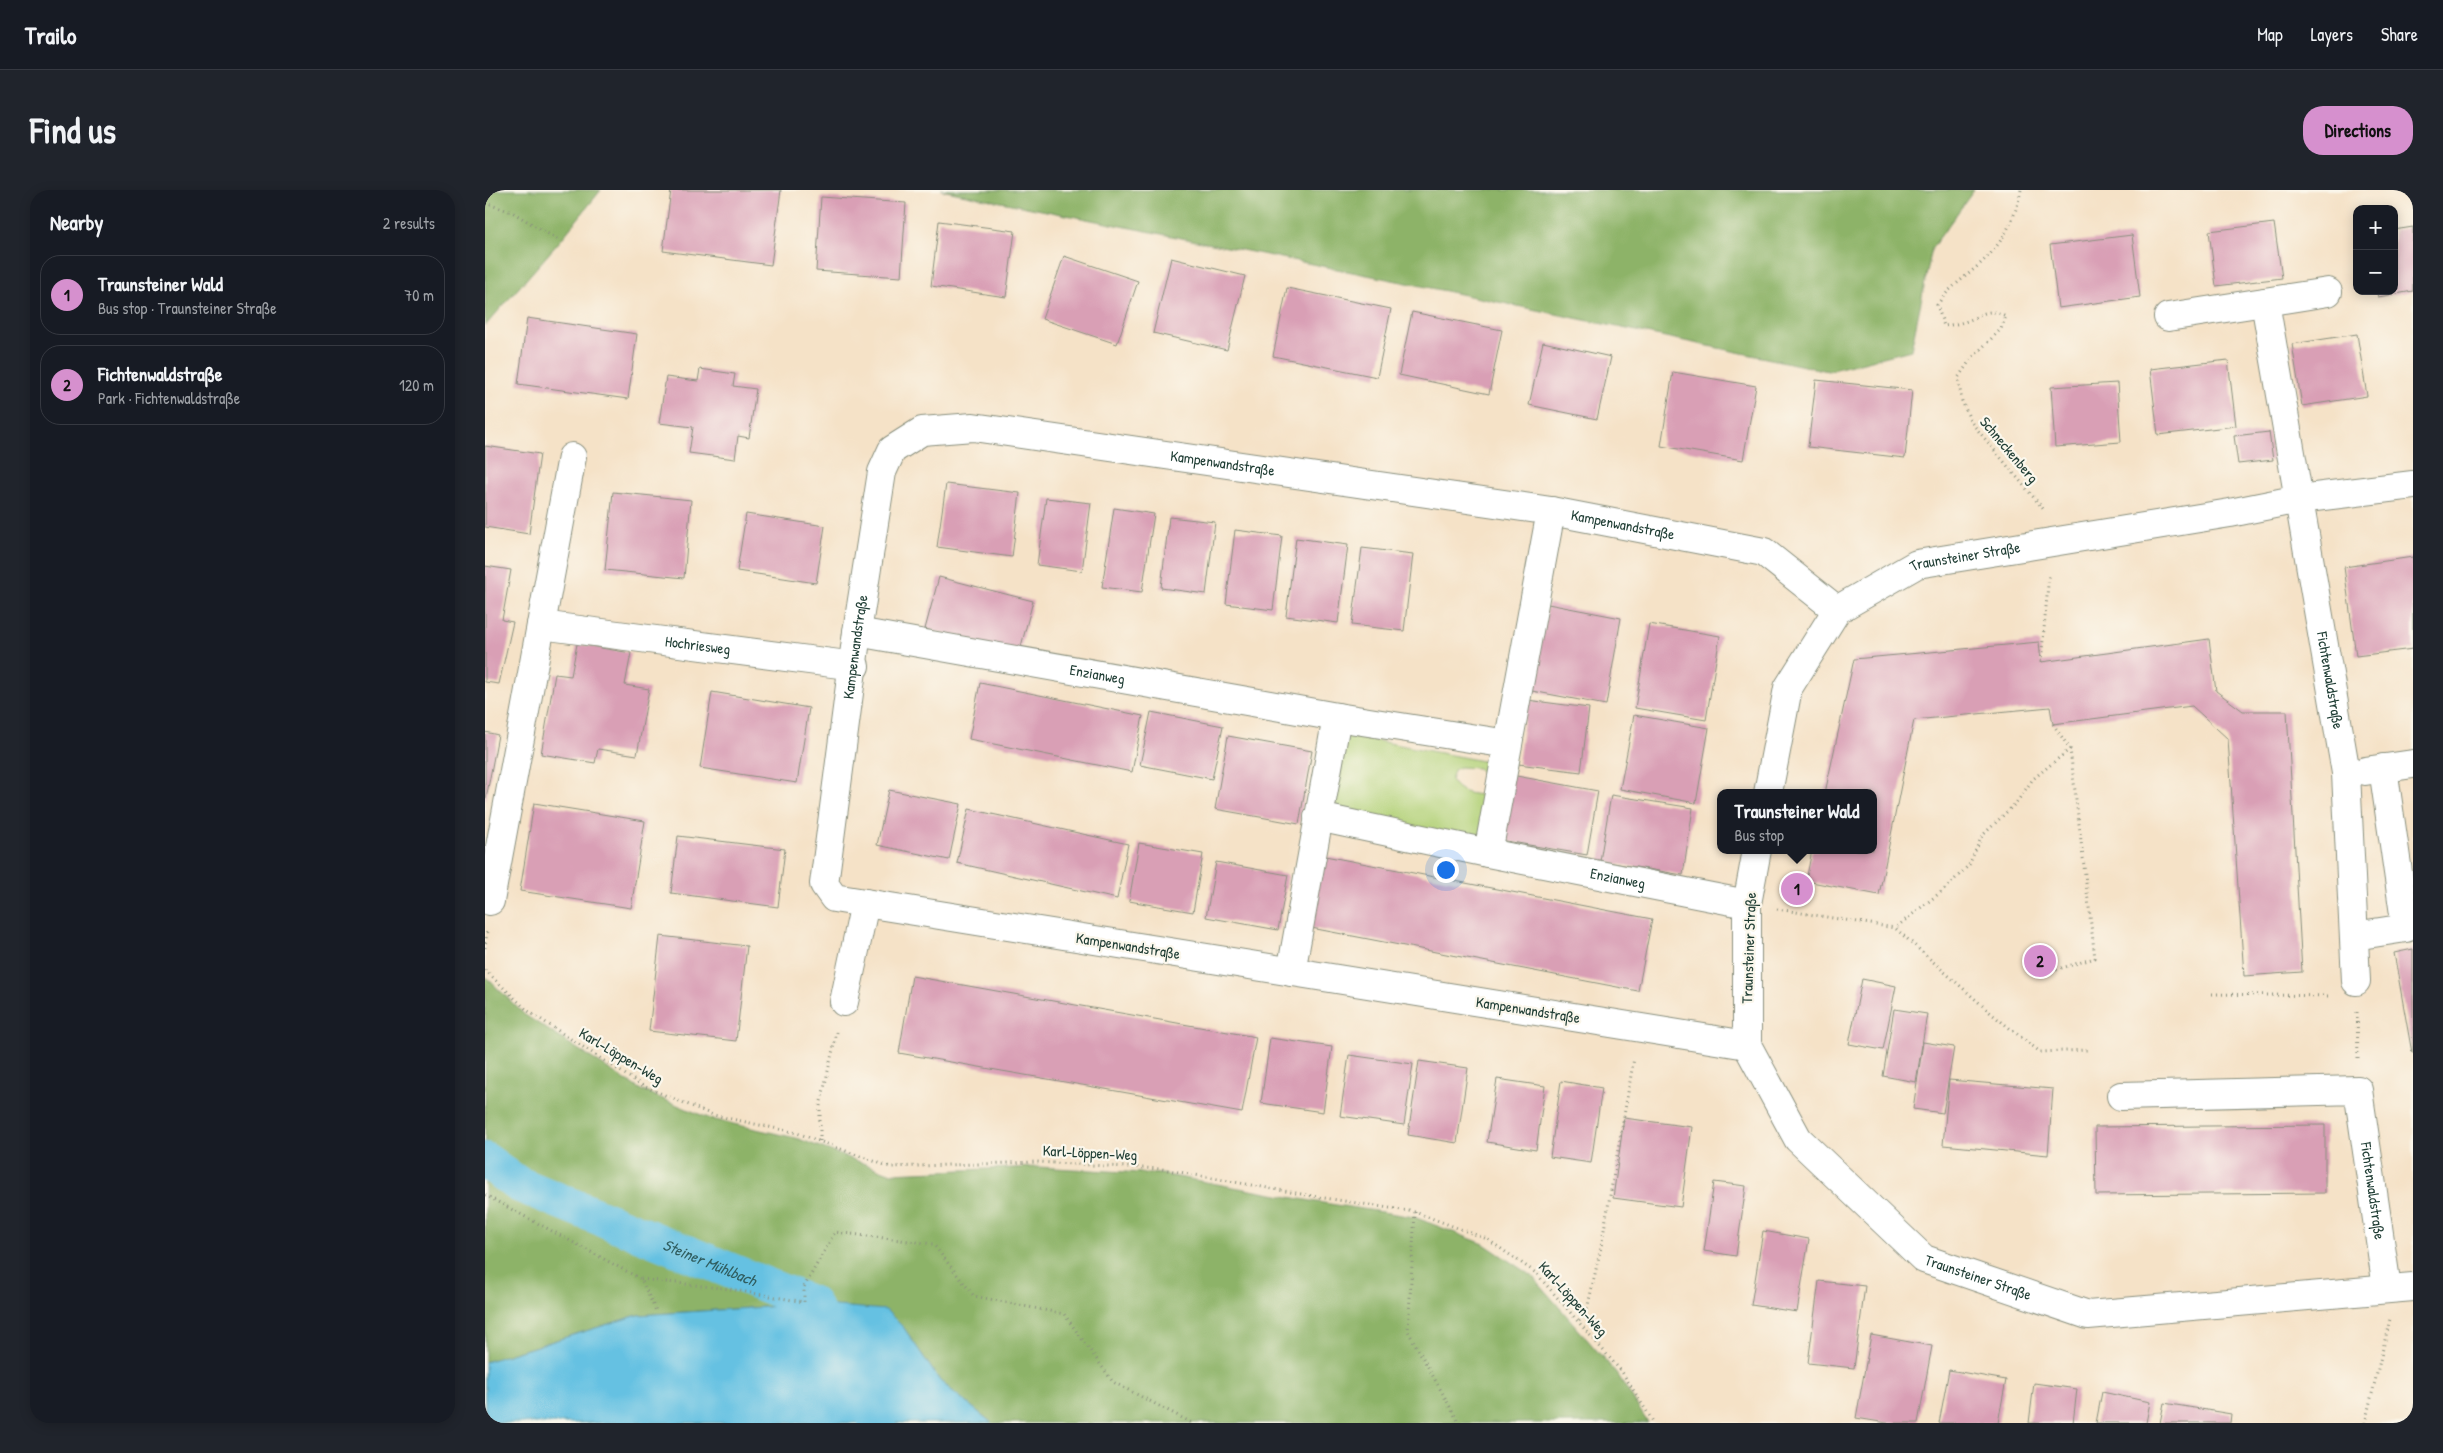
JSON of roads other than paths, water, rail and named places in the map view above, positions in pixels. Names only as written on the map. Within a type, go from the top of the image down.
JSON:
[{"type":"street","points":[[2168,317],[2329,292]]},
{"type":"street","points":[[2265,302],[2299,499]]},
{"type":"street","name":"Kampenwandstraße","points":[[1747,1045],[833,898],[824,884],[855,666],[857,632],[882,472],[892,450],[922,432],[973,427],[1551,511],[1763,552],[1837,610]]},
{"type":"street","points":[[490,901],[572,457]]},
{"type":"street","name":"Traunsteiner Straße","points":[[1769,789],[1788,688],[1837,610],[1917,564],[2230,513],[2299,499],[2413,485]]},
{"type":"street","name":"Fichtenwaldstraße","points":[[2299,499],[2346,773],[2357,989]]},
{"type":"street","points":[[1488,853],[1551,511]]},
{"type":"street","name":"Hochriesweg","points":[[541,625],[855,666]]},
{"type":"street","name":"Enzianweg","points":[[857,632],[1337,717],[1508,744]]},
{"type":"street","points":[[1291,972],[1337,717]]},
{"type":"street","points":[[2346,773],[2413,764]]},
{"type":"street","points":[[2354,936],[2406,928],[2383,768]]},
{"type":"street","name":"Enzianweg","points":[[1318,817],[1747,904]]},
{"type":"street","name":"Traunsteiner Straße","points":[[1756,854],[1747,904],[1747,1045],[1798,1140],[1924,1259],[2088,1315],[2399,1287]]},
{"type":"street","points":[[844,1002],[865,903]]},
{"type":"street","name":"Fichtenwaldstraße","points":[[2121,1096],[2358,1090],[2399,1287]]},
{"type":"water","points":[[812,1304],[886,1310],[904,1328],[940,1381],[992,1423],[485,1423],[485,1362],[638,1315]]},
{"type":"waterway","name":"Steiner Mühlbach","points":[[485,1160],[518,1184],[812,1304],[878,1423]]},
{"type":"place","name":"Traunsteiner Wald","points":[[1797,889]]},
{"type":"place","name":"Fichtenwaldstraße","points":[[2040,961]]}]
